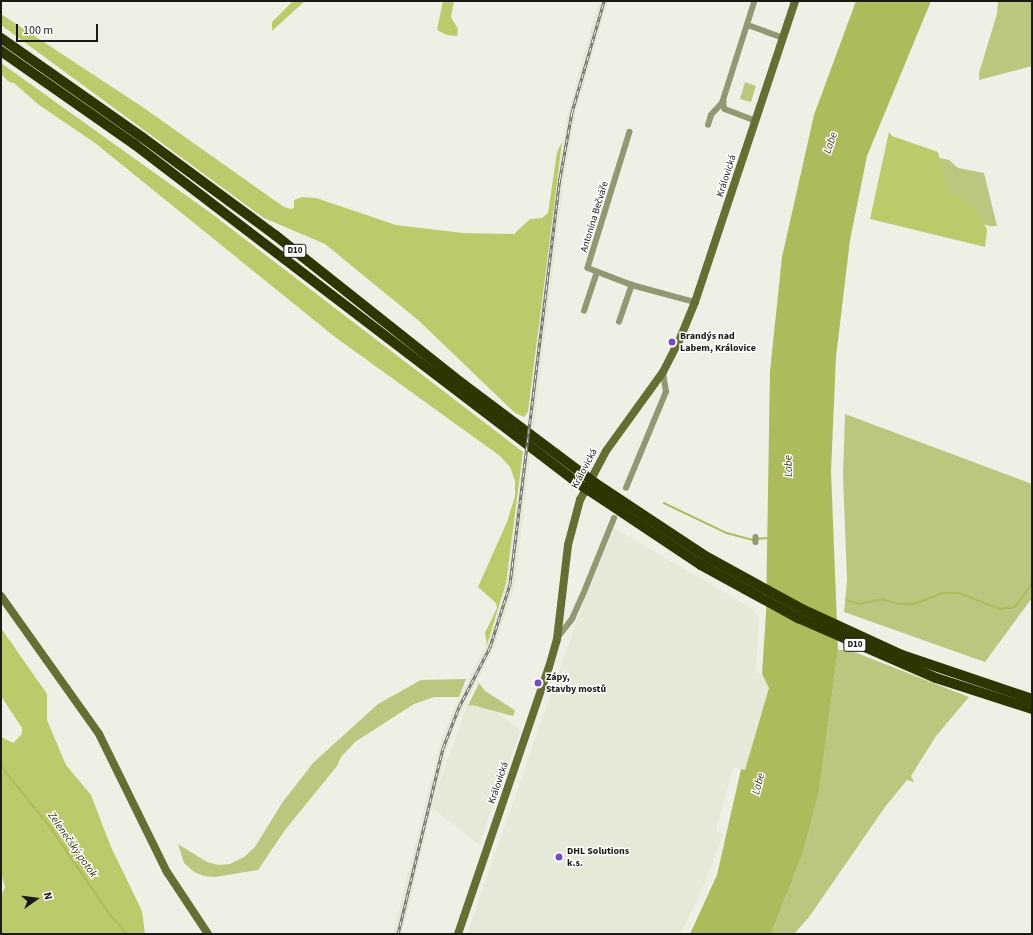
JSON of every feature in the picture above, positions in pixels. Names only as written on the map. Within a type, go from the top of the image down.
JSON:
[{"type":"highway","name":"D10","points":[[1,38],[142,137],[275,235],[581,479]]},
{"type":"highway","name":"D10","points":[[1,51],[134,144],[593,487],[641,527],[856,646],[986,696],[1032,709]]},
{"type":"highway","name":"D10","points":[[731,577],[861,637],[986,685],[1032,699]]},
{"type":"main road","name":"Královická","points":[[458,934],[557,639],[568,546],[580,500],[606,451],[663,372],[695,302],[795,1]]},
{"type":"main road","points":[[1,596],[99,734],[167,872],[208,934]]},
{"type":"street","points":[[708,125],[711,115],[722,102],[755,1]]},
{"type":"street","points":[[748,25],[783,38]]},
{"type":"street","points":[[722,102],[725,109],[756,121]]},
{"type":"street","name":"Antonína Bečváře","points":[[597,272],[588,268],[630,132]]},
{"type":"street","points":[[584,311],[597,272],[632,285],[695,302]]},
{"type":"street","points":[[619,322],[632,285]]},
{"type":"street","points":[[626,488],[666,392],[663,372]]},
{"type":"street","name":"Královická","points":[[557,639],[572,619],[614,518]]},
{"type":"shaded area","points":[[293,1],[305,1],[272,31],[272,22]]},
{"type":"shaded area","points":[[443,1],[454,1],[451,17],[458,29],[457,36],[447,35],[437,30]]},
{"type":"shaded area","points":[[599,1],[608,1],[576,113],[564,179],[515,585],[494,648],[457,720],[447,750],[438,786],[469,700],[490,708],[521,730],[479,845],[432,808],[402,934],[393,934],[439,747],[450,717],[491,633],[506,583],[522,466],[524,466],[556,178],[568,111]]},
{"type":"shaded area","points":[[998,1],[1032,1],[1032,66],[979,80],[979,73],[997,14]]},
{"type":"shaded area","points":[[1,14],[144,108],[284,207],[291,209],[294,208],[294,200],[302,197],[316,198],[396,225],[463,233],[514,234],[530,219],[542,218],[548,213],[557,152],[562,142],[528,412],[524,417],[515,413],[418,320],[325,244],[264,218],[1,25]]},
{"type":"shaded area","points":[[1,63],[212,214],[523,452],[506,583],[487,645],[485,633],[497,608],[496,603],[478,587],[507,522],[515,496],[515,481],[510,467],[500,456],[335,337],[95,143],[39,105],[14,83],[9,82],[1,74]]},
{"type":"shaded area","points":[[745,82],[756,86],[751,102],[740,99]]},
{"type":"shaded area","points":[[889,132],[892,136],[938,152],[947,188],[980,215],[987,230],[985,247],[870,219]]},
{"type":"shaded area","points":[[935,157],[949,160],[958,168],[984,173],[997,226],[989,226],[941,209]]},
{"type":"shaded area","points":[[845,414],[1032,484],[1032,598],[985,662],[844,612],[847,580],[843,475]]},
{"type":"shaded area","points":[[614,528],[754,610],[759,617],[756,673],[762,674],[769,688],[745,771],[733,767],[716,831],[723,834],[708,875],[681,934],[467,934],[579,614]]},
{"type":"shaded area","points":[[1,628],[47,694],[47,720],[66,765],[91,795],[111,847],[142,911],[145,934],[1,934],[1,897],[5,887],[1,873],[1,772],[4,770],[1,766],[1,737],[13,743],[22,734],[22,728],[1,696]]},
{"type":"shaded area","points":[[838,650],[849,650],[969,697],[936,736],[911,776],[914,782],[907,780],[885,807],[809,917],[794,934],[771,934],[803,853],[819,793]]},
{"type":"shaded area","points":[[466,679],[459,697],[434,697],[414,704],[355,742],[341,757],[337,766],[285,830],[258,870],[215,877],[204,876],[194,872],[184,863],[178,844],[207,862],[218,865],[230,864],[244,857],[255,847],[282,803],[313,763],[378,704],[421,680]]},
{"type":"shaded area","points":[[479,683],[485,691],[513,709],[515,711],[513,716],[472,705],[468,706]]},
{"type":"water","name":"Labe","points":[[856,1],[931,1],[867,156],[850,240],[836,357],[831,471],[838,650],[819,793],[803,853],[771,934],[690,934],[717,875],[741,769],[745,770],[769,688],[762,674],[766,613],[770,371],[782,257],[814,115]]},
{"type":"waterway","points":[[664,503],[727,533],[754,540]]},
{"type":"waterway","points":[[757,539],[767,538]]},
{"type":"waterway","points":[[847,600],[859,604],[882,599],[899,604],[914,604],[943,593],[959,593],[1001,609],[1015,607],[1032,584]]},
{"type":"waterway","name":"Zelenečský potok","points":[[1,766],[49,825],[111,916],[128,934]]},
{"type":"railway","points":[[398,934],[443,748],[459,707],[490,647],[510,584],[560,178],[572,112],[604,1]]},
{"type":"place","name":"Brandýs nad Labem, Královice","points":[[672,342]]},
{"type":"place","name":"Zápy, Stavby mostů","points":[[538,683]]},
{"type":"place","name":"DHL Solutions k.s.","points":[[559,857]]}]
